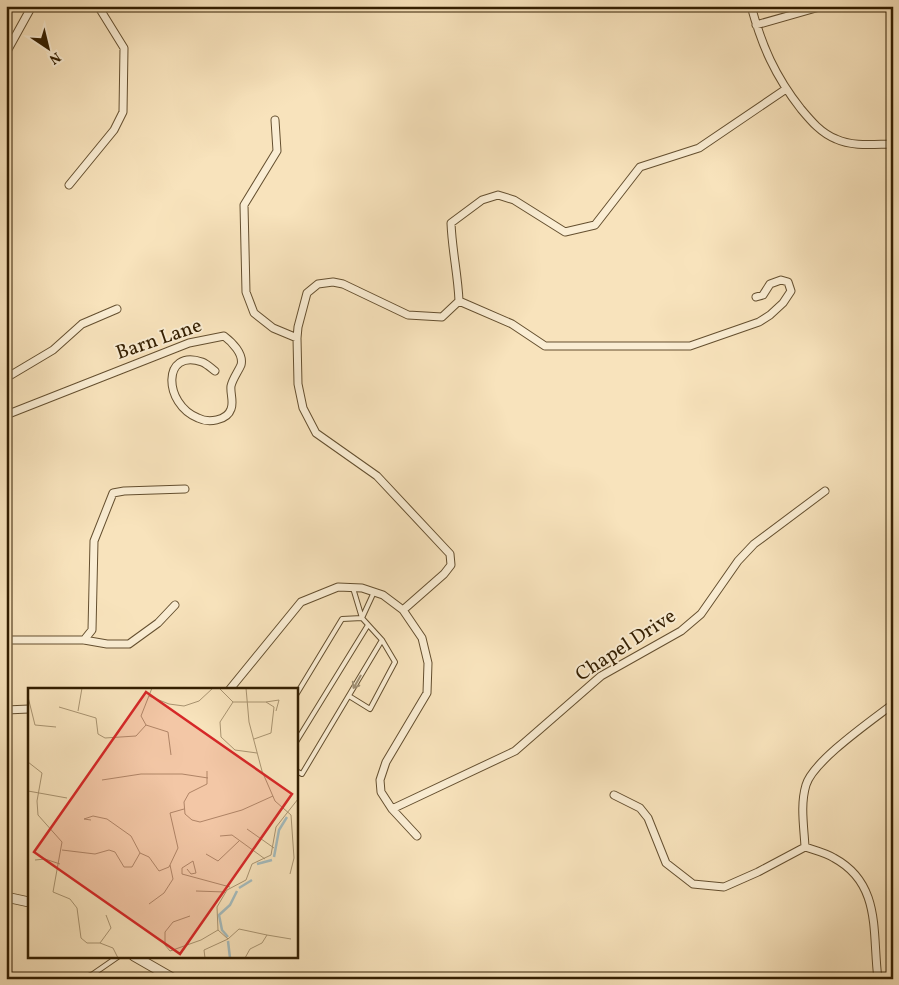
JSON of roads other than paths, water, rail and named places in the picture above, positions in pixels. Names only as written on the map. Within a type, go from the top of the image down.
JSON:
[{"type":"street","points":[[6,53],[32,6]]},
{"type":"street","points":[[69,185],[114,130],[123,112],[124,48],[98,6]]},
{"type":"street","points":[[751,6],[756,25],[773,68],[786,89],[812,122],[824,133],[837,140],[853,144],[893,144]]},
{"type":"street","points":[[756,25],[823,6]]},
{"type":"street","points":[[403,610],[444,574],[451,565],[450,554],[377,476],[316,434],[303,408],[298,384],[298,326],[307,293],[318,284],[324,282],[343,284],[408,314],[442,317],[459,301],[458,276],[452,244],[451,223],[482,200],[498,196],[514,200],[565,232],[595,225],[640,167],[700,148],[786,89]]},
{"type":"street","points":[[275,120],[276,151],[244,204],[246,292],[254,313],[274,328],[297,338]]},
{"type":"street","points":[[459,301],[512,324],[546,346],[690,346],[759,322],[783,303],[791,290],[788,282],[781,280],[770,284],[763,295],[756,297]]},
{"type":"street","points":[[6,378],[53,350],[82,324],[117,309]]},
{"type":"street","name":"Barn Lane","points":[[6,415],[189,344],[224,336],[232,342],[242,362],[231,386],[231,409],[225,416],[215,420],[196,418],[185,410],[174,395],[172,382],[173,372],[179,364],[187,360],[203,362],[215,371]]},
{"type":"street","points":[[84,640],[92,630],[94,541],[113,492],[185,489]]},
{"type":"street","name":"Chapel Drive","points":[[392,810],[514,751],[601,676],[681,631],[701,614],[738,561],[754,544],[825,491]]},
{"type":"street","points":[[231,688],[301,602],[338,587],[362,588],[383,595],[403,610],[422,638],[428,663],[427,693],[386,762],[380,780],[382,792],[392,810],[417,836]]},
{"type":"street","points":[[6,640],[84,640],[107,644],[129,644],[158,623],[175,605]]},
{"type":"street","points":[[805,847],[803,808],[806,785],[813,771],[893,704]]},
{"type":"street","points":[[6,710],[28,709]]},
{"type":"street","points":[[614,796],[640,808],[648,818],[666,863],[693,884],[724,887],[758,872],[805,847],[833,857],[850,869],[862,882],[867,894],[876,932],[877,978],[866,979]]},
{"type":"street","points":[[6,897],[28,902]]},
{"type":"street","points":[[137,958],[174,979]]},
{"type":"lane","points":[[349,696],[370,709],[395,662],[382,640],[362,618],[353,588]]},
{"type":"lane","points":[[362,618],[374,592]]},
{"type":"lane","points":[[298,692],[342,619],[362,618]]},
{"type":"lane","points":[[298,739],[368,625]]},
{"type":"lane","points":[[298,772],[302,774],[382,640]]},
{"type":"lane","points":[[82,979],[93,974],[116,958]]}]
